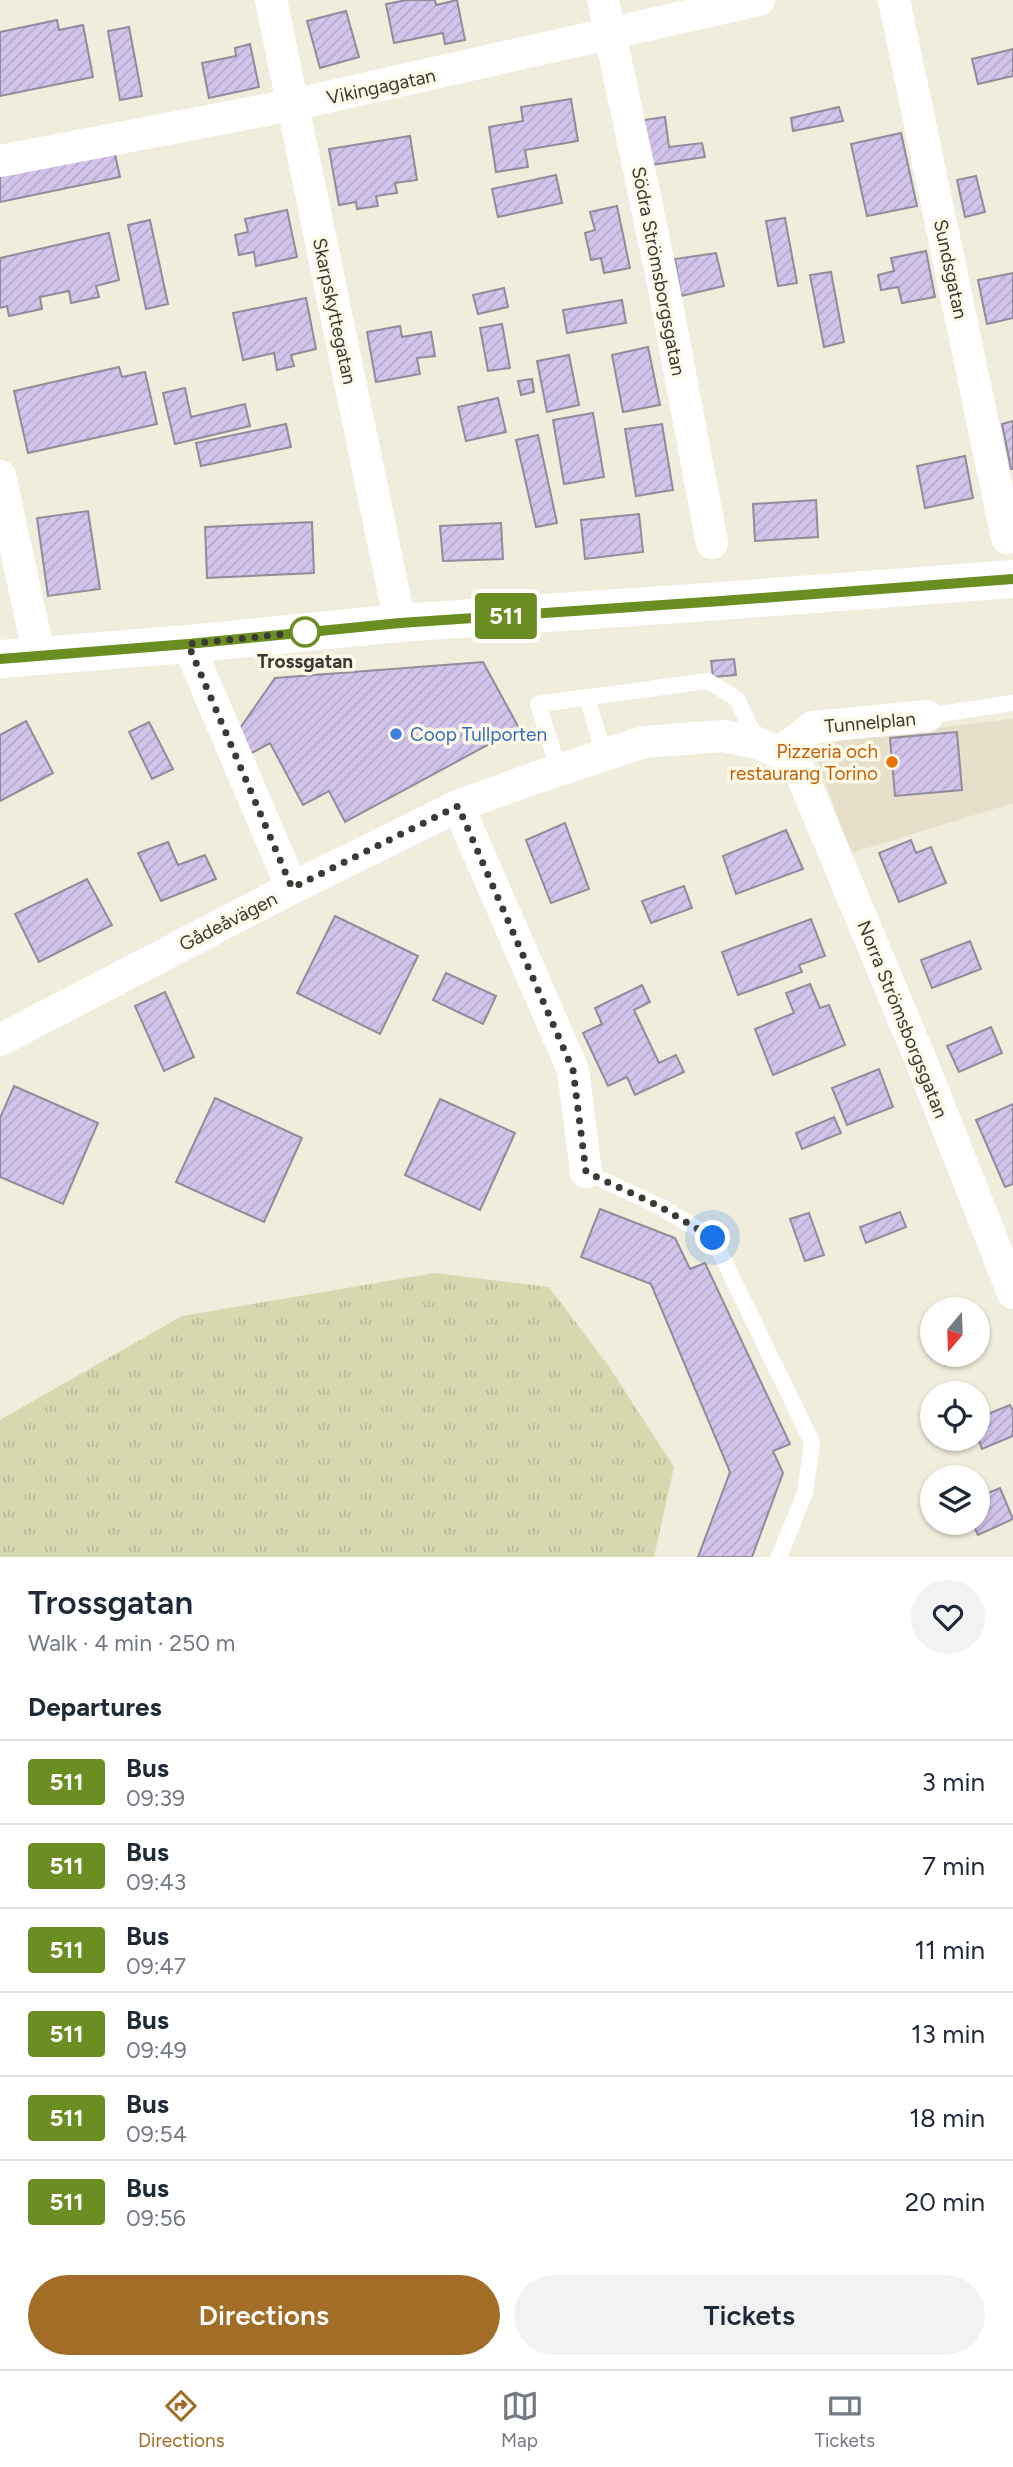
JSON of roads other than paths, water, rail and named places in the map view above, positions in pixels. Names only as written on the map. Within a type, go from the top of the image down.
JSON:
[{"type":"main road","points":[[0,659],[400,623],[1013,579]]},
{"type":"street","name":"Skarpskyttegatan","points":[[271,0],[400,623]]},
{"type":"street","name":"Södra Strömsborgsgatan","points":[[603,0],[662,278],[712,543]]},
{"type":"street","name":"Vikingagatan","points":[[0,161],[292,105],[759,0]]},
{"type":"street","name":"Sundsgatan","points":[[894,0],[1007,538]]},
{"type":"street","points":[[0,476],[38,655]]},
{"type":"street","points":[[188,644],[292,888]]},
{"type":"street","name":"Tunnelplan","points":[[769,748],[813,727],[927,716]]},
{"type":"street","name":"Gådeåvägen","points":[[0,1040],[292,888],[458,806],[644,742],[723,736],[769,748]]},
{"type":"street","name":"Norra Strömsborgsgatan","points":[[769,748],[800,771],[922,1063],[1013,1293]]},
{"type":"street","points":[[458,806],[573,1070],[586,1172]]},
{"type":"lane","points":[[559,770],[538,704],[708,681],[737,699],[769,748]]},
{"type":"lane","points":[[587,696],[604,755]]},
{"type":"lane","points":[[927,716],[1013,703]]},
{"type":"lane","points":[[586,1172],[659,1206],[713,1238],[813,1442],[805,1493],[779,1557]]},
{"type":"place","name":"Trossgatan","points":[[305,632]]},
{"type":"place","name":"Coop Tullporten","points":[[396,734]]},
{"type":"place","name":"Pizzeria och restaurang Torino","points":[[892,762]]}]
